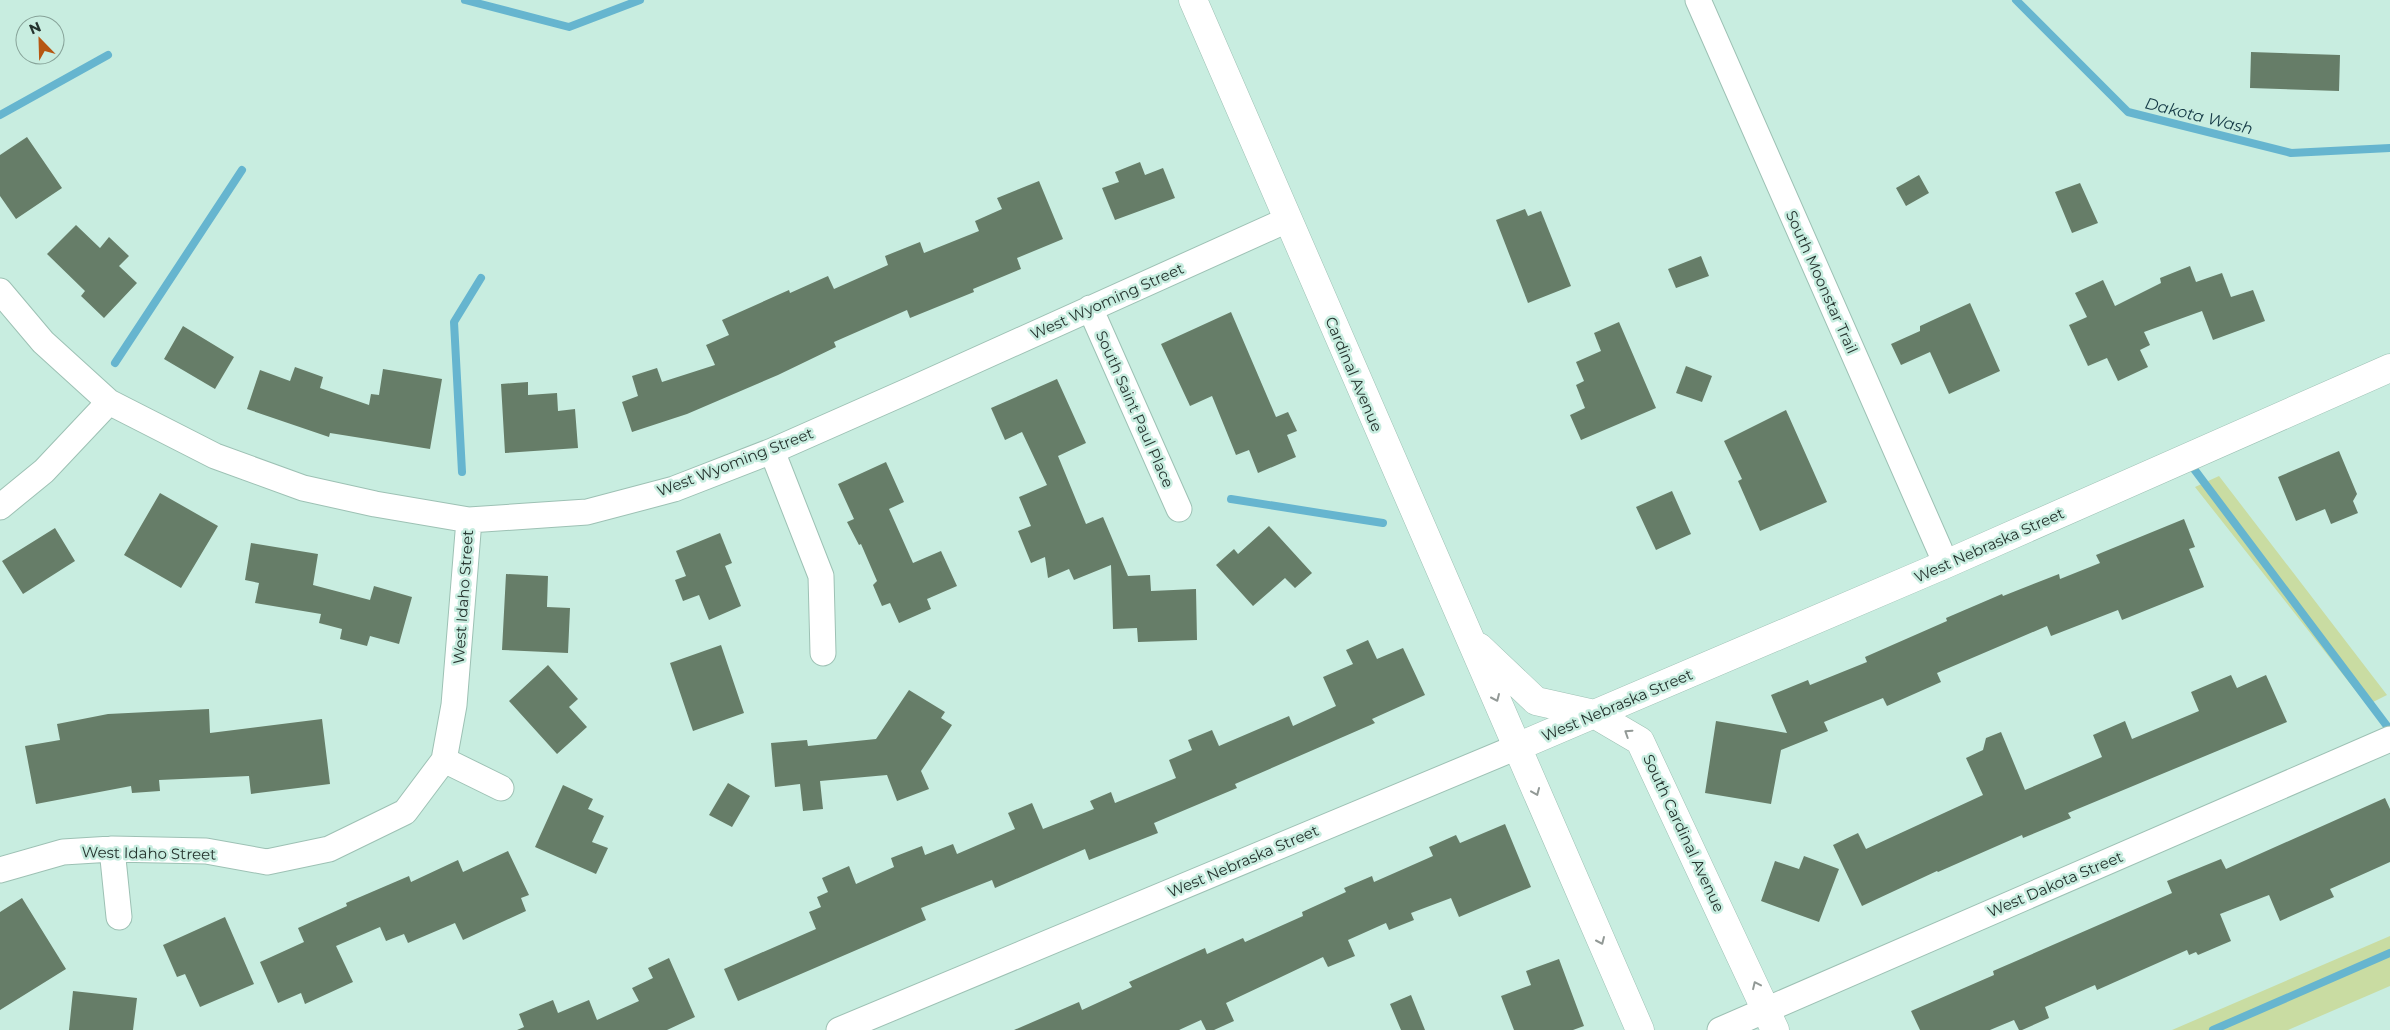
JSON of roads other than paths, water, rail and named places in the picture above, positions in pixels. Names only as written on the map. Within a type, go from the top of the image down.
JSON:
[{"type":"main road","name":"Cardinal Avenue","points":[[1193,0],[1287,220],[1518,747]]},
{"type":"main road","name":"West Nebraska Street","points":[[1518,747],[1946,564],[2390,368]]},
{"type":"main road","name":"South Cardinal Avenue","points":[[1469,637],[1536,701],[1594,714],[1612,722],[1640,741],[1771,1020]]},
{"type":"main road","points":[[1518,747],[1640,1030]]},
{"type":"street","name":"South Moonstar Trail","points":[[1698,0],[1946,564]]},
{"type":"street","name":"West Wyoming Street","points":[[0,291],[43,342],[109,402],[215,456],[303,488],[375,504],[469,520],[587,512],[674,489],[772,451],[1287,220]]},
{"type":"street","name":"South Saint Paul Place","points":[[1090,308],[1179,509]]},
{"type":"street","points":[[0,507],[44,471],[109,402]]},
{"type":"street","points":[[772,451],[821,576],[824,653]]},
{"type":"street","name":"West Idaho Street","points":[[0,870],[63,852],[112,849],[206,851],[267,862],[329,849],[405,812],[444,760],[454,705],[469,520]]},
{"type":"street","name":"West Dakota Street","points":[[1720,1030],[1771,1020],[2390,739]]},
{"type":"street","name":"West Nebraska Street","points":[[839,1030],[1518,747]]},
{"type":"street","points":[[444,760],[501,788]]},
{"type":"street","points":[[112,849],[119,917]]},
{"type":"waterway","name":"Dakota Wash","points":[[465,0],[569,27],[640,0]]},
{"type":"waterway","name":"Dakota Wash","points":[[2016,0],[2128,112],[2291,153],[2390,148]]},
{"type":"waterway","points":[[0,115],[108,55]]},
{"type":"waterway","points":[[115,363],[242,170]]},
{"type":"waterway","points":[[462,472],[454,322],[481,278]]},
{"type":"waterway","points":[[2191,465],[2390,730]]},
{"type":"waterway","points":[[1231,499],[1383,523]]},
{"type":"waterway","points":[[2213,1030],[2390,953]]}]
